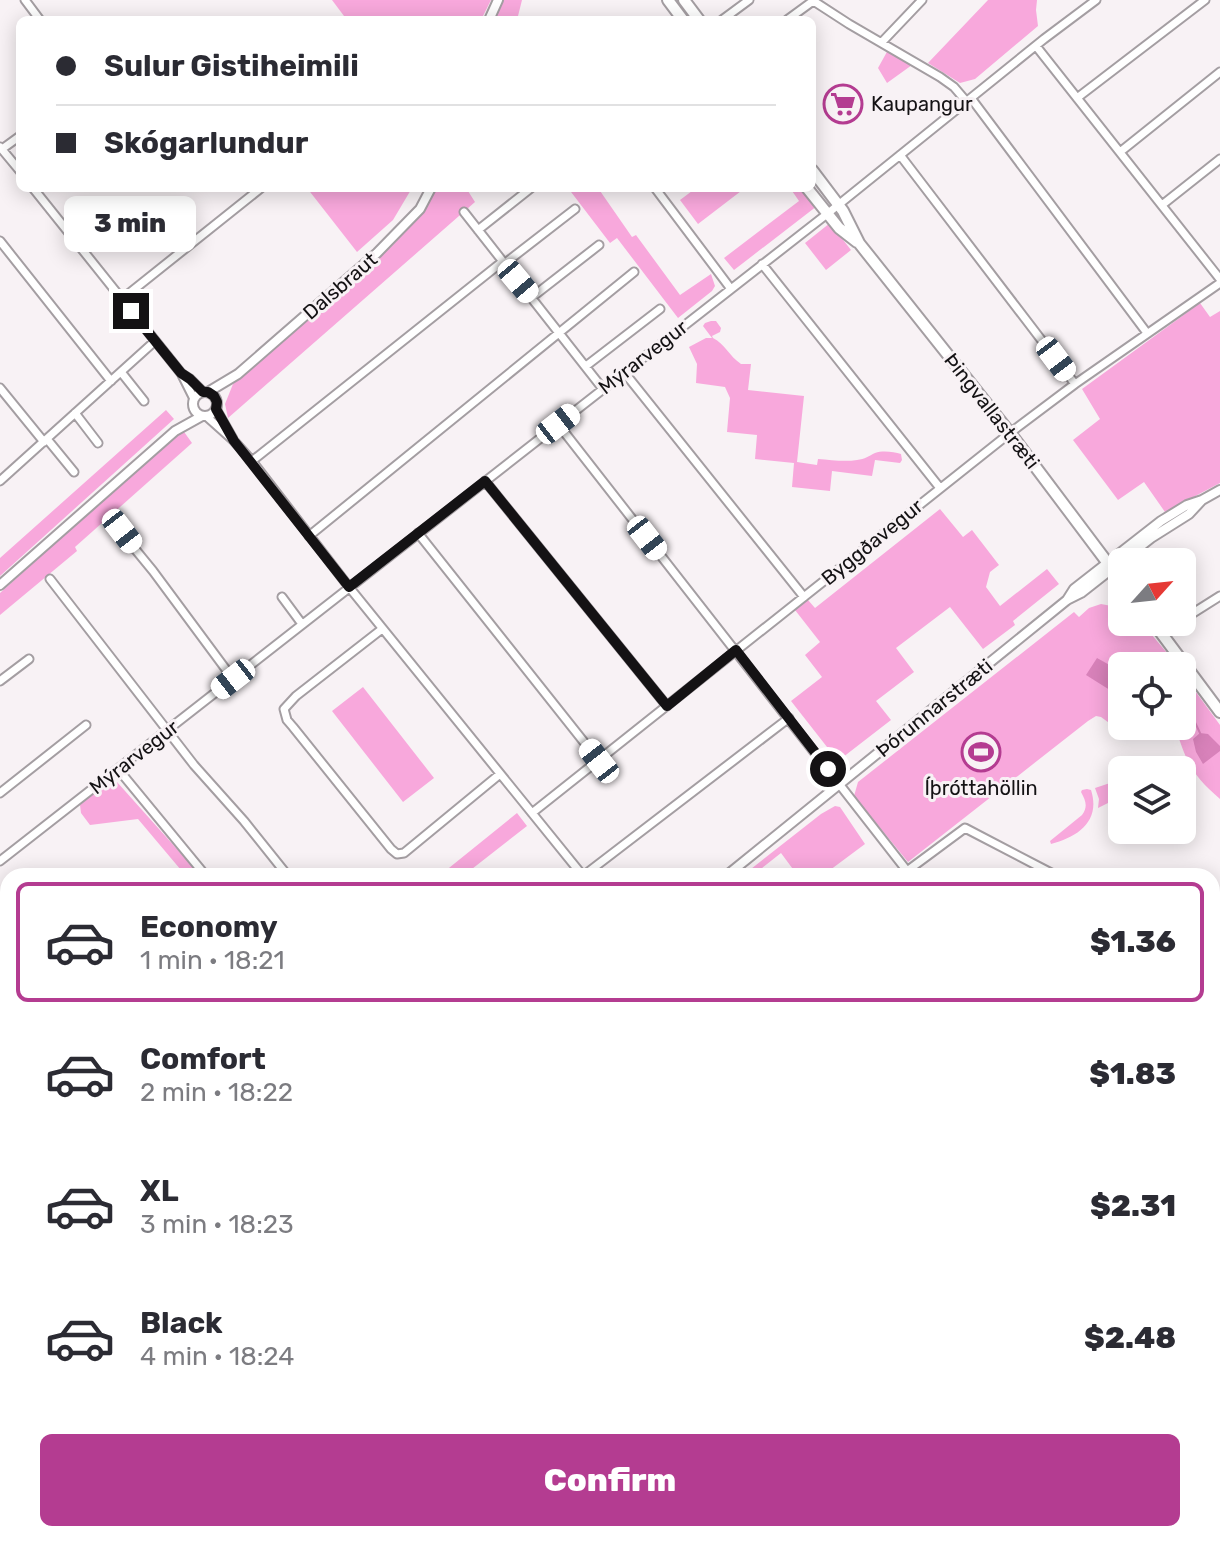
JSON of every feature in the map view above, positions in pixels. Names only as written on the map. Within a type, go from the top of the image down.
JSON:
[{"type":"main road","name":"Þingvallastræti","points":[[816,175],[843,211],[859,243],[1010,433],[1108,564]]},
{"type":"main road","name":"Þingvallastræti","points":[[810,192],[839,228],[859,243]]},
{"type":"main road","points":[[1163,636],[1220,712]]},
{"type":"street","points":[[727,16],[749,0]]},
{"type":"street","points":[[792,16],[813,0],[954,87],[968,100],[1147,333]]},
{"type":"street","points":[[882,42],[922,0]]},
{"type":"street","name":"Mýrarvegur","points":[[0,861],[1096,0]]},
{"type":"street","points":[[1077,98],[1205,0]]},
{"type":"street","points":[[1036,46],[1220,281]]},
{"type":"street","points":[[1120,152],[1220,72]]},
{"type":"street","points":[[1,148],[16,166]]},
{"type":"street","points":[[900,155],[1075,384]]},
{"type":"street","points":[[1162,205],[1220,159]]},
{"type":"street","points":[[36,192],[181,373],[196,412],[234,441],[252,461],[382,629],[577,868]]},
{"type":"street","points":[[122,299],[256,192]]},
{"type":"street","name":"Dalsbraut","points":[[217,408],[226,388],[238,374],[404,228],[429,192]]},
{"type":"street","points":[[478,230],[526,192]]},
{"type":"street","points":[[658,192],[731,289]]},
{"type":"street","points":[[252,461],[575,209]]},
{"type":"street","points":[[464,212],[603,389]]},
{"type":"street","points":[[0,241],[111,381]]},
{"type":"street","points":[[531,298],[599,245]]},
{"type":"street","points":[[762,264],[940,488]]},
{"type":"street","points":[[309,536],[634,272]]},
{"type":"street","name":"Byggðavegur","points":[[532,813],[1010,433],[1220,281]]},
{"type":"street","points":[[586,366],[660,309]]},
{"type":"street","points":[[0,481],[155,341]]},
{"type":"street","points":[[121,372],[144,401]]},
{"type":"street","points":[[624,372],[804,597]]},
{"type":"street","points":[[181,373],[216,399],[217,408],[234,441]]},
{"type":"street","name":"Dalsbraut","points":[[206,392],[238,374]]},
{"type":"street","points":[[0,388],[74,472]]},
{"type":"street","points":[[175,431],[193,402],[206,392]]},
{"type":"street","points":[[0,585],[175,431],[212,414],[217,408]]},
{"type":"street","points":[[75,413],[98,443]]},
{"type":"street","points":[[558,424],[904,868]]},
{"type":"street","points":[[485,481],[667,706]]},
{"type":"street","name":"Þórunnarstræti","points":[[1135,548],[1220,490]]},
{"type":"street","points":[[112,521],[233,679]]},
{"type":"street","points":[[418,533],[599,761]]},
{"type":"street","name":"Þórunnarstræti","points":[[736,868],[1067,600],[1081,593],[1108,566]]},
{"type":"street","points":[[50,579],[167,731],[282,868]]},
{"type":"street","points":[[1196,611],[1220,596]]},
{"type":"street","points":[[282,597],[302,624]]},
{"type":"street","points":[[382,629],[296,696],[284,713],[391,849],[397,854],[404,853],[500,774]]},
{"type":"street","points":[[0,681],[29,659]]},
{"type":"street","points":[[593,868],[789,718]]},
{"type":"street","points":[[0,793],[86,725]]},
{"type":"street","points":[[118,769],[199,868]]},
{"type":"street","points":[[916,868],[965,828],[1042,868]]},
{"type":"shaded area","points":[[332,0],[491,0],[483,16],[344,16]]},
{"type":"shaded area","points":[[502,0],[522,0],[518,16],[495,16]]},
{"type":"shaded area","points":[[988,0],[1037,0],[1038,26],[975,79],[960,83],[928,63]]},
{"type":"shaded area","points":[[888,50],[912,65],[887,83],[878,68]]},
{"type":"shaded area","points":[[310,192],[410,192],[393,220],[357,252]]},
{"type":"shaded area","points":[[434,192],[469,192],[475,202],[228,418],[225,404],[233,384],[391,247],[424,212]]},
{"type":"shaded area","points":[[571,192],[601,192],[632,237],[636,235],[680,295],[711,274],[715,286],[678,318],[617,238],[610,243]]},
{"type":"shaded area","points":[[691,192],[740,192],[698,224],[680,200]]},
{"type":"shaded area","points":[[793,192],[806,192],[817,206],[734,270],[724,258],[799,201]]},
{"type":"shaded area","points":[[830,223],[851,250],[826,270],[805,243]]},
{"type":"shaded area","points":[[1200,303],[1210,317],[1220,311],[1220,483],[1165,512],[1144,482],[1118,500],[1073,440],[1100,419],[1082,389]]},
{"type":"shaded area","points":[[716,321],[721,328],[713,338],[741,364],[751,364],[748,390],[804,396],[797,462],[817,465],[818,459],[852,461],[885,451],[901,454],[900,463],[875,460],[872,476],[832,471],[830,491],[792,487],[794,463],[755,459],[757,435],[727,432],[730,398],[725,387],[696,383],[697,364],[689,347],[712,338],[703,326]]},
{"type":"shaded area","points":[[166,410],[174,419],[0,576],[0,558]]},
{"type":"shaded area","points":[[182,429],[192,443],[75,547],[77,551],[0,615],[0,593]]},
{"type":"shaded area","points":[[940,509],[963,537],[972,530],[999,565],[990,572],[986,587],[1000,606],[1047,569],[1059,584],[1013,621],[1015,625],[983,649],[950,607],[896,648],[914,672],[876,701],[891,720],[838,761],[791,701],[822,677],[805,655],[820,642],[795,610],[808,600],[815,608]]},
{"type":"shaded area","points":[[1108,605],[1108,636],[1153,636],[1166,652],[1108,652],[1108,722],[1096,716],[1088,721],[908,862],[854,796],[858,782],[1074,612],[1079,617],[1089,608]]},
{"type":"shaded area","points":[[1097,658],[1108,664],[1108,689],[1086,675]]},
{"type":"shaded area","points":[[363,687],[434,778],[403,802],[332,711]]},
{"type":"shaded area","points":[[1196,692],[1220,725],[1220,799],[1196,773],[1196,756],[1186,756],[1180,740],[1196,740]]},
{"type":"shaded area","points":[[1200,733],[1208,734],[1220,746],[1220,751],[1203,764],[1196,752],[1193,740]]},
{"type":"shaded area","points":[[107,782],[117,782],[194,868],[179,868],[138,819],[90,825],[81,813],[80,805]]},
{"type":"shaded area","points":[[1108,784],[1108,803],[1098,808],[1099,799],[1095,788]]},
{"type":"shaded area","points":[[1091,790],[1093,801],[1090,819],[1078,832],[1051,844],[1050,841],[1082,815],[1086,804],[1081,792]]},
{"type":"shaded area","points":[[835,806],[840,807],[865,844],[833,868],[792,868],[781,853],[762,868],[752,868]]},
{"type":"shaded area","points":[[517,813],[527,826],[473,868],[449,868]]},
{"type":"waterway","points":[[1196,724],[1200,733]]},
{"type":"place","name":"Kaupangur","points":[[843,104]]},
{"type":"place","name":"Íþróttahöllin","points":[[981,752]]},
{"type":"route","points":[[131,311],[181,373],[203,392],[214,396],[216,409],[234,441],[349,587],[485,481],[667,706],[736,650],[828,769]]}]
